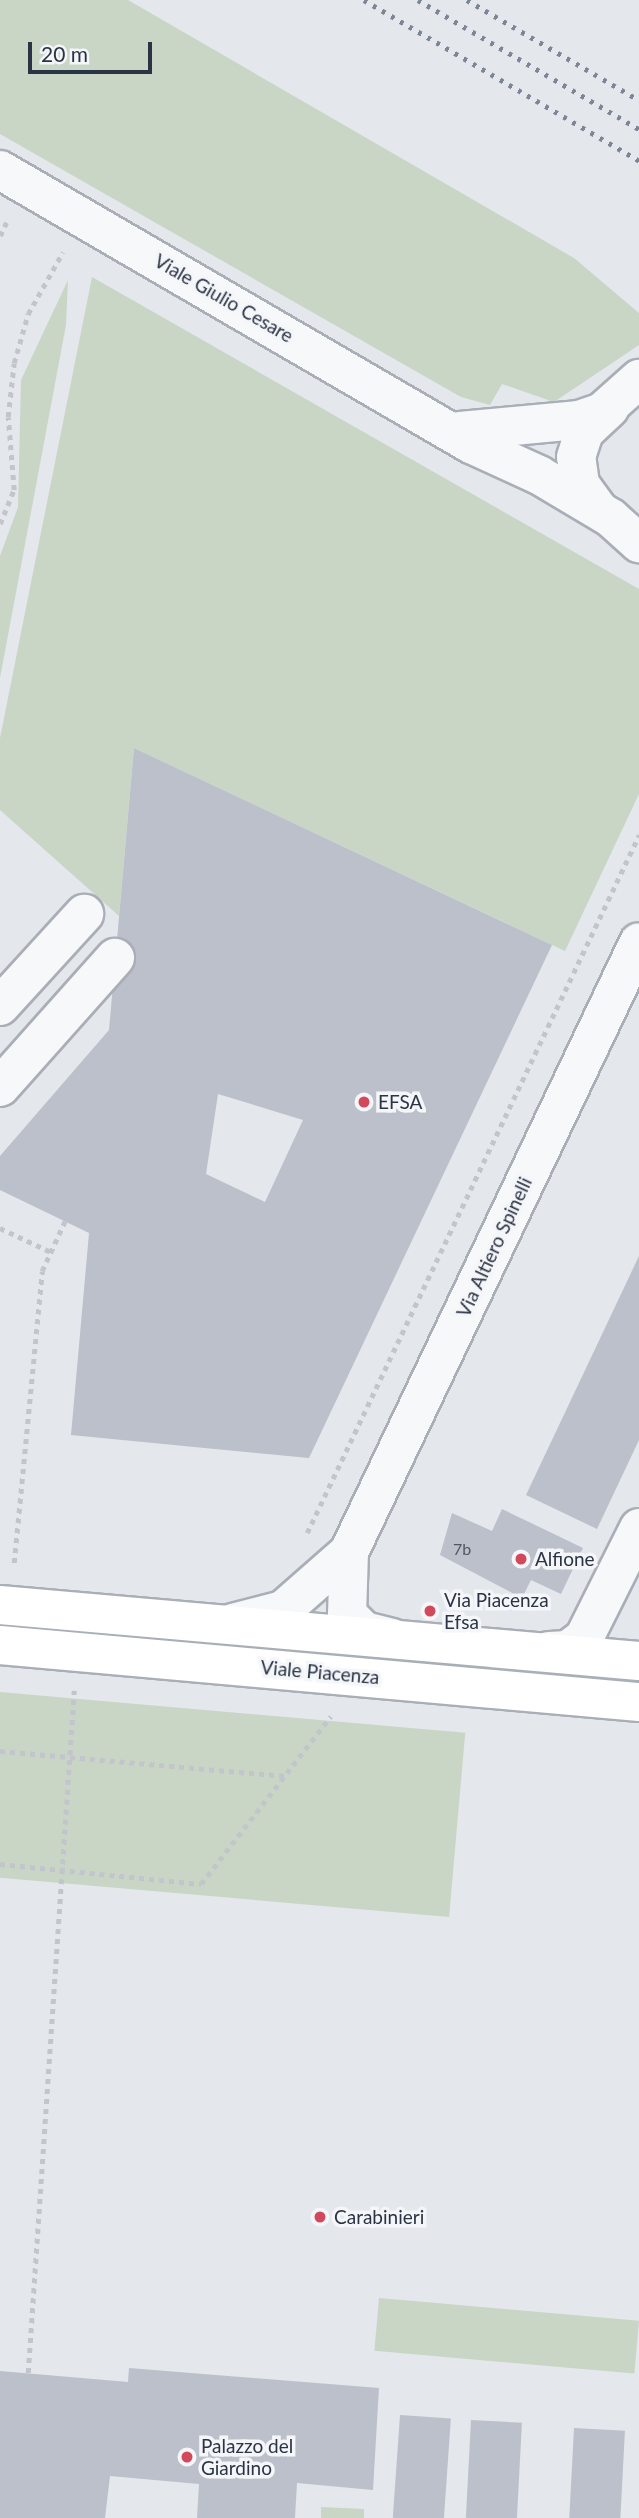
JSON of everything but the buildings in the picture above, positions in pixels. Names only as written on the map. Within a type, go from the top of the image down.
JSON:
[{"type":"main road","name":"Viale Piacenza","points":[[0,1605],[549,1651],[613,1649]]},
{"type":"main road","name":"Viale Piacenza","points":[[0,1645],[639,1702]]},
{"type":"street","name":"Viale Giulio Cesare","points":[[0,170],[449,426],[622,519]]},
{"type":"street","points":[[639,379],[584,432],[576,457],[580,484],[622,519],[639,543]]},
{"type":"street","points":[[449,426],[474,433],[535,429],[639,401]]},
{"type":"street","points":[[0,1006],[84,914]]},
{"type":"street","name":"Via Altiero Spinelli","points":[[393,1638],[364,1630],[347,1614],[349,1552],[639,942]]},
{"type":"street","points":[[0,1087],[115,958]]},
{"type":"street","points":[[613,1649],[639,1528]]},
{"type":"street","name":"Via Altiero Spinelli","points":[[215,1623],[273,1615],[349,1552]]},
{"type":"path","points":[[0,524],[14,490],[8,417],[14,363],[28,314],[83,217]]},
{"type":"path","points":[[301,1543],[639,835]]},
{"type":"path","points":[[15,1563],[42,1271],[65,1221]]},
{"type":"path","points":[[0,1228],[51,1252]]},
{"type":"path","points":[[7,1562],[28,1564]]},
{"type":"path","points":[[28,2373],[74,1690]]},
{"type":"path","points":[[0,1864],[201,1884],[338,1707]]},
{"type":"path","points":[[0,1751],[285,1776]]},
{"type":"green space","points":[[0,0],[128,0],[574,258],[639,313],[639,345],[554,402],[502,384],[490,405],[461,397],[0,134]]},
{"type":"green space","points":[[92,277],[639,589],[639,794],[565,951],[134,748],[119,916],[0,810],[0,738]]},
{"type":"green space","points":[[68,280],[66,325],[0,678],[0,556],[18,507],[21,380]]},
{"type":"green space","points":[[0,1692],[465,1733],[449,1917],[0,1878]]},
{"type":"green space","points":[[379,2298],[639,2321],[634,2374],[374,2351]]},
{"type":"green space","points":[[321,2507],[364,2509],[364,2518],[321,2518]]},
{"type":"railway","points":[[364,0],[639,161]]},
{"type":"railway","points":[[418,0],[639,129]]},
{"type":"railway","points":[[467,0],[639,100]]},
{"type":"place","name":"EFSA","points":[[364,1102]]},
{"type":"place","name":"Alfione","points":[[521,1559]]},
{"type":"place","name":"Via Piacenza Efsa","points":[[430,1611]]},
{"type":"place","name":"Carabinieri","points":[[320,2217]]},
{"type":"place","name":"Palazzo del Giardino","points":[[187,2457]]}]
